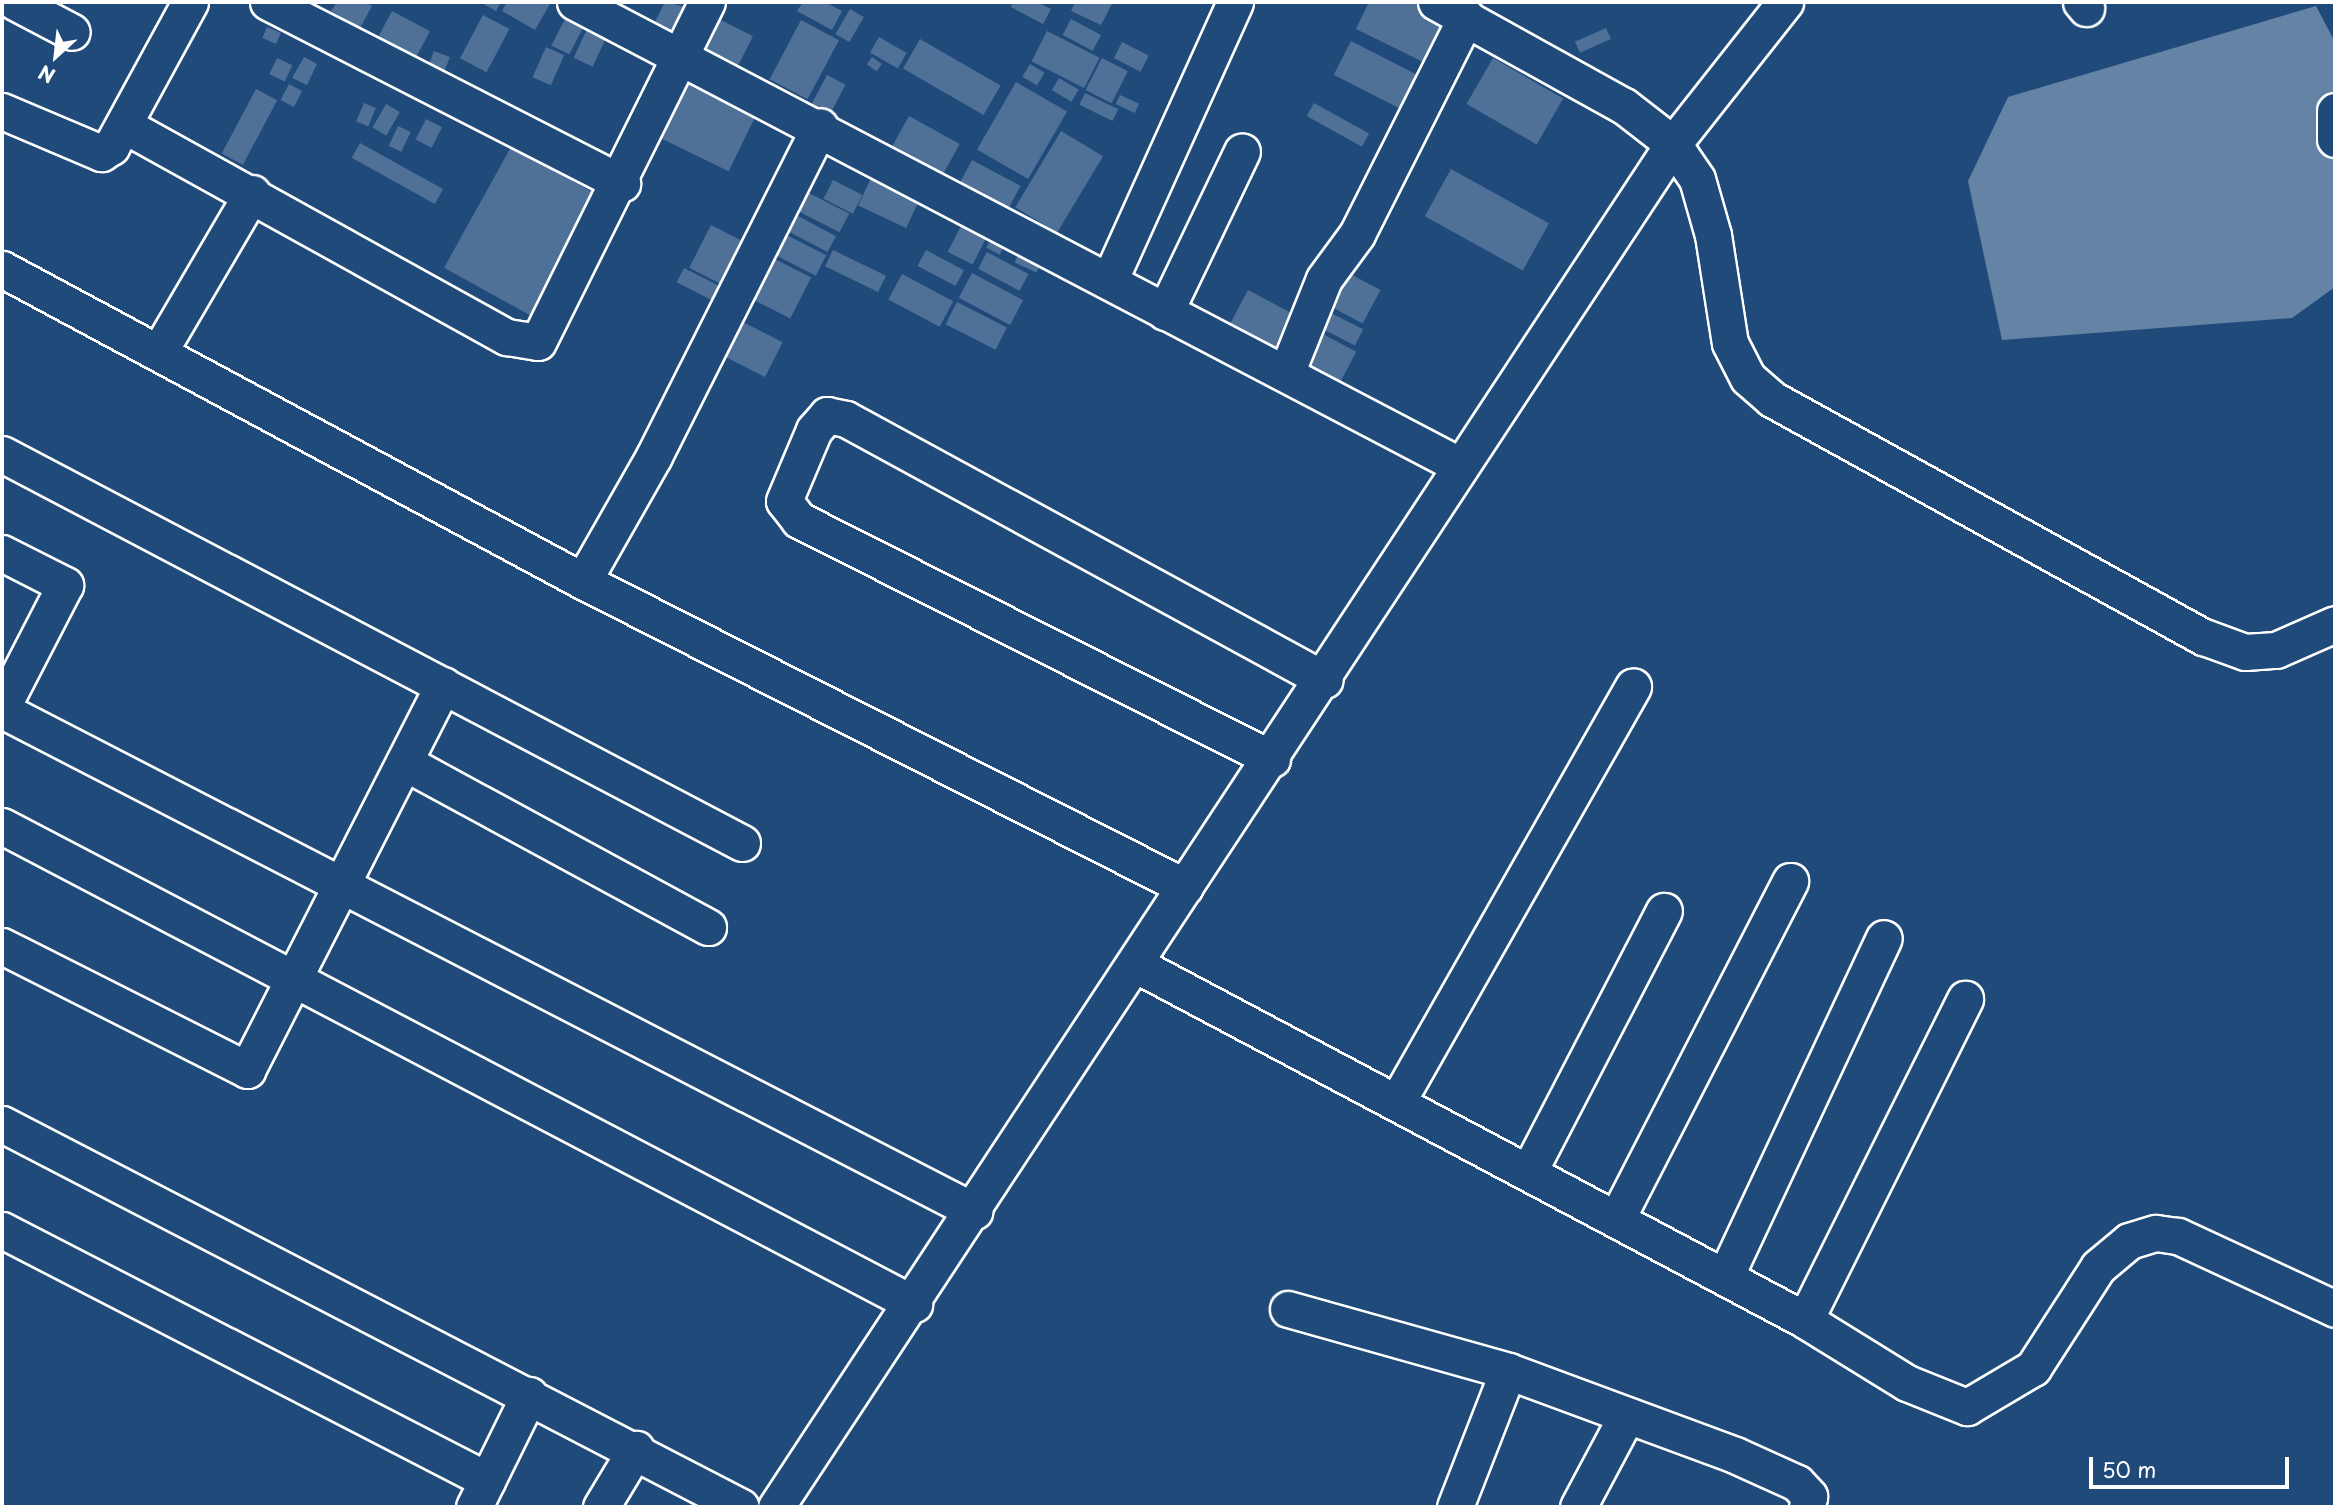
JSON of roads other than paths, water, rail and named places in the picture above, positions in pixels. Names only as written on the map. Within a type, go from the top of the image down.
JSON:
[{"type":"street","points":[[15,2],[72,32]]},
{"type":"street","points":[[2,111],[87,152],[111,147],[190,2]]},
{"type":"street","points":[[268,2],[622,183]]},
{"type":"street","points":[[575,2],[820,126],[1110,279],[1165,312],[1287,371],[1461,466]]},
{"type":"street","points":[[124,125],[522,345],[538,342],[549,330],[707,2]]},
{"type":"street","points":[[1436,2],[1624,106],[1673,144],[1697,179],[1713,235],[1730,343],[1748,379],[1772,399],[2204,637],[2245,652],[2276,650],[2335,624]]},
{"type":"street","points":[[776,1507],[914,1304],[1185,887],[1325,680],[1461,466],[1673,144],[1785,2]]},
{"type":"street","points":[[1110,279],[1233,3]]},
{"type":"street","points":[[1287,371],[1324,279],[1357,234],[1466,18]]},
{"type":"street","points":[[2335,111],[2335,139]]},
{"type":"street","points":[[583,581],[654,456],[820,126]]},
{"type":"street","points":[[1165,312],[1242,151]]},
{"type":"street","points":[[160,350],[251,193]]},
{"type":"street","points":[[2,269],[160,350],[583,581],[1185,887]]},
{"type":"street","points":[[1272,760],[799,520],[784,501],[814,430],[827,415],[846,419],[1325,680]]},
{"type":"street","points":[[2,454],[742,843]]},
{"type":"street","points":[[2,553],[65,586],[2,708],[974,1211]]},
{"type":"street","points":[[2,946],[247,1070],[443,685]]},
{"type":"street","points":[[1397,1102],[1633,686]]},
{"type":"street","points":[[404,762],[708,927]]},
{"type":"street","points":[[2,827],[914,1304]]},
{"type":"street","points":[[1617,1218],[1790,881]]},
{"type":"street","points":[[1528,1171],[1664,911]]},
{"type":"street","points":[[1725,1277],[1884,938]]},
{"type":"street","points":[[1135,964],[1805,1320],[1907,1383],[1967,1408],[2033,1368],[2098,1267],[2129,1241],[2156,1233],[2179,1236],[2335,1309]]},
{"type":"street","points":[[1805,1320],[1965,999]]},
{"type":"street","points":[[2,1124],[636,1450],[741,1507]]},
{"type":"street","points":[[2,1230],[481,1494],[529,1395]]},
{"type":"street","points":[[1288,1309],[1508,1371],[1627,1415],[1797,1483],[1809,1496],[1807,1507]]},
{"type":"street","points":[[1455,1507],[1508,1371]]},
{"type":"street","points":[[1578,1507],[1627,1415]]},
{"type":"street","points":[[601,1507],[636,1450]]},
{"type":"water","points":[[2316,6],[2335,42],[2335,287],[2292,318],[2002,340],[1968,181],[2008,97]]}]
